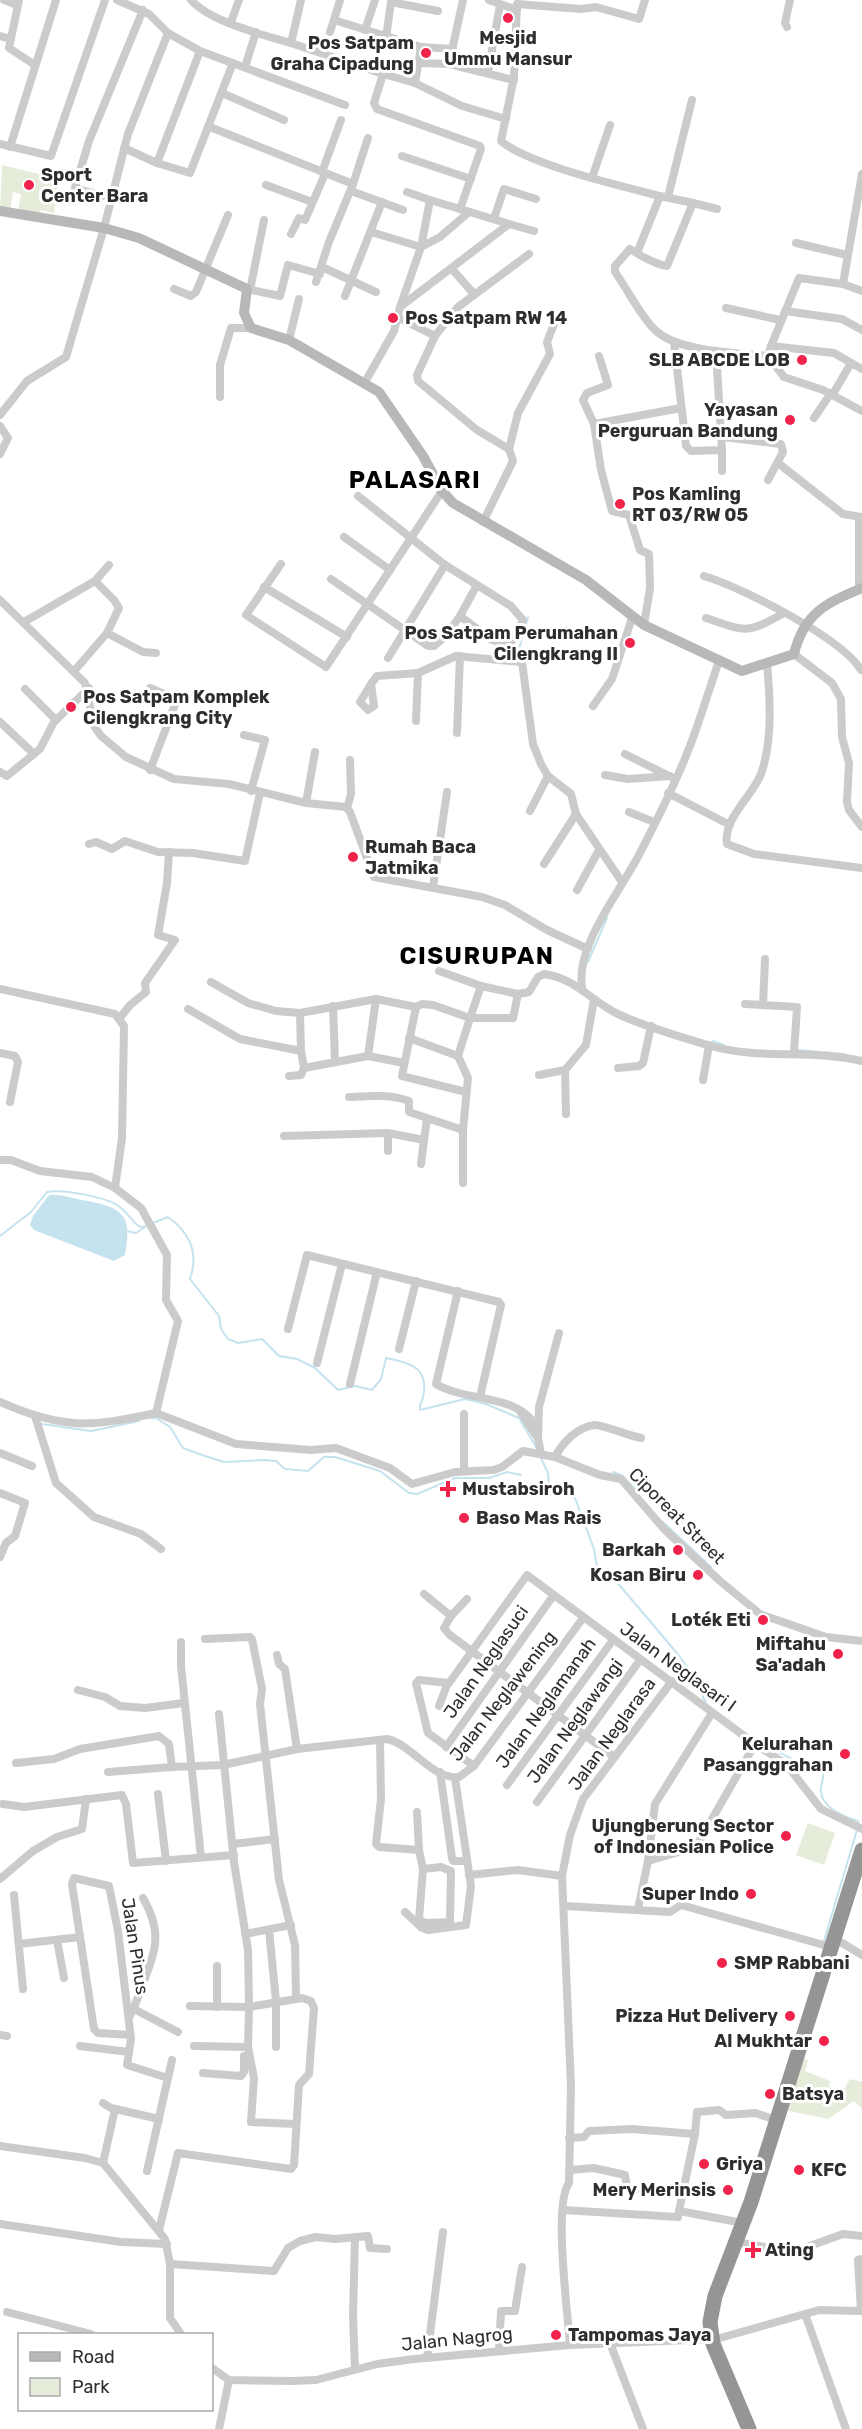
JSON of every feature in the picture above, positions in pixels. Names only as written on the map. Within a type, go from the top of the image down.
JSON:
[{"type":"highway","points":[[748,2429],[716,2338],[727,2268],[862,1850]]},
{"type":"highway","points":[[716,2338],[757,2429]]},
{"type":"street","points":[[4,0],[18,2],[10,49],[35,64]]},
{"type":"street","points":[[10,147],[56,0]]},
{"type":"street","points":[[0,144],[51,156],[105,0]]},
{"type":"street","points":[[117,0],[143,10],[168,33],[200,51],[345,105]]},
{"type":"street","points":[[191,0],[205,11],[256,32],[416,83],[462,106],[506,118]]},
{"type":"street","points":[[231,22],[239,0]]},
{"type":"street","points":[[291,43],[301,0]]},
{"type":"street","points":[[330,32],[340,0]]},
{"type":"street","points":[[365,30],[375,0]]},
{"type":"street","points":[[449,64],[463,0]]},
{"type":"street","points":[[489,0],[517,10]]},
{"type":"street","points":[[645,0],[639,19],[596,7],[581,9],[517,4],[514,80],[502,142],[592,178],[717,209]]},
{"type":"street","points":[[787,27],[785,23],[790,0]]},
{"type":"street","points":[[386,38],[388,1],[438,11]]},
{"type":"street","points":[[488,73],[500,5]]},
{"type":"street","points":[[111,198],[75,188],[89,141],[143,10]]},
{"type":"street","points":[[334,20],[386,38],[422,47],[453,49]]},
{"type":"street","points":[[245,67],[256,32]]},
{"type":"street","points":[[0,415],[27,381],[66,357],[104,228],[123,148],[168,33]]},
{"type":"street","points":[[0,36],[11,39]]},
{"type":"street","points":[[416,83],[422,47]]},
{"type":"street","points":[[157,163],[200,51]]},
{"type":"street","points":[[123,148],[157,163],[189,173],[210,127],[233,63]]},
{"type":"street","points":[[420,63],[449,64],[514,80]]},
{"type":"street","points":[[371,232],[421,247],[440,237],[464,210],[481,147],[376,108],[374,103],[383,74]]},
{"type":"street","points":[[222,93],[284,120]]},
{"type":"street","points":[[637,253],[664,197],[692,100]]},
{"type":"street","points":[[291,234],[299,218],[304,220],[312,202],[341,120]]},
{"type":"street","points":[[592,178],[610,125]]},
{"type":"street","points":[[210,127],[323,173],[403,210]]},
{"type":"street","points":[[319,274],[329,242],[352,188],[368,138]]},
{"type":"street","points":[[402,156],[471,179]]},
{"type":"street","points":[[843,284],[862,175]]},
{"type":"street","points":[[266,185],[312,202]]},
{"type":"street","points":[[494,218],[504,189],[536,199]]},
{"type":"street","points":[[407,192],[534,231]]},
{"type":"street","points":[[365,382],[385,349],[399,318],[400,307],[421,247],[430,200]]},
{"type":"street","points":[[345,296],[354,281],[382,202]]},
{"type":"street","points":[[693,203],[667,266],[628,250],[615,266],[615,272],[653,327],[674,342],[716,351],[768,356],[784,377],[832,393],[862,411]]},
{"type":"street","points":[[0,211],[104,228],[159,246],[249,290],[280,296],[288,265],[354,281],[376,291]]},
{"type":"street","points":[[174,289],[194,295],[228,215]]},
{"type":"street","points":[[251,328],[244,313],[264,220]]},
{"type":"street","points":[[400,307],[509,224]]},
{"type":"street","points":[[796,243],[847,255]]},
{"type":"street","points":[[509,449],[477,430],[418,381],[417,375],[435,336],[447,318],[474,294],[529,254]]},
{"type":"street","points":[[452,269],[474,294]]},
{"type":"street","points":[[768,356],[780,320],[799,279],[843,284],[862,291]]},
{"type":"street","points":[[290,340],[299,299]]},
{"type":"street","points":[[726,308],[780,320]]},
{"type":"street","points":[[786,311],[842,319],[862,330]]},
{"type":"street","points":[[399,318],[435,336]]},
{"type":"street","points":[[483,522],[513,461],[509,449],[518,413],[550,354],[547,342],[554,324]]},
{"type":"street","points":[[220,397],[218,387],[220,365],[231,328],[251,328],[290,340],[365,382],[388,403],[423,456],[441,491],[453,503],[578,575],[644,625],[742,671],[794,654],[806,624],[828,602],[861,589],[861,517],[843,514],[778,463]]},
{"type":"street","points":[[674,342],[687,449],[722,450]]},
{"type":"street","points":[[771,346],[834,353],[862,369]]},
{"type":"street","points":[[716,351],[723,437],[722,471]]},
{"type":"street","points":[[598,356],[608,384],[587,393],[583,400],[594,424],[601,470],[612,511],[630,516],[640,550],[649,554],[650,588],[644,625]]},
{"type":"street","points":[[814,418],[851,363]]},
{"type":"street","points":[[594,424],[681,408]]},
{"type":"street","points":[[0,426],[8,438],[0,454]]},
{"type":"street","points":[[723,437],[781,444],[783,452],[768,480]]},
{"type":"street","points":[[281,564],[246,615],[317,664],[328,665],[441,491]]},
{"type":"street","points":[[358,496],[445,565],[520,613],[523,620],[513,640],[505,644],[497,643],[460,616]]},
{"type":"street","points":[[344,537],[390,570]]},
{"type":"street","points":[[24,622],[95,581],[109,565]]},
{"type":"street","points":[[388,658],[445,565]]},
{"type":"street","points":[[705,576],[806,624],[843,650],[861,670]]},
{"type":"street","points":[[331,579],[428,646],[435,646],[445,638],[477,585]]},
{"type":"street","points":[[75,670],[107,633],[119,608],[95,581]]},
{"type":"street","points":[[264,587],[347,637]]},
{"type":"street","points":[[0,600],[75,670],[89,688],[91,717],[101,736],[126,757],[150,770],[174,779],[219,783],[306,803],[347,808]]},
{"type":"street","points":[[706,618],[745,631],[758,628],[784,613]]},
{"type":"street","points":[[592,706],[612,678],[622,641],[632,618]]},
{"type":"street","points":[[107,633],[143,652],[156,653]]},
{"type":"street","points":[[794,654],[832,683],[841,699],[842,737],[849,763],[847,802],[862,827]]},
{"type":"street","points":[[458,732],[460,656]]},
{"type":"street","points":[[371,684],[377,676],[418,673],[460,656],[522,662],[533,744],[548,776],[571,794],[576,814],[622,882]]},
{"type":"street","points":[[582,987],[584,957],[622,882],[640,853],[673,778],[687,754],[719,661]]},
{"type":"street","points":[[767,663],[768,730],[762,770],[730,825],[727,844],[741,851],[862,868]]},
{"type":"street","points":[[416,721],[418,673]]},
{"type":"street","points":[[0,772],[7,776],[42,747],[56,720],[89,688]]},
{"type":"street","points":[[150,688],[171,697],[176,702],[150,770]]},
{"type":"street","points":[[25,689],[56,720]]},
{"type":"street","points":[[0,722],[34,754]]},
{"type":"street","points":[[89,844],[94,842],[113,849],[124,841],[146,849],[245,861],[265,740],[244,735]]},
{"type":"street","points":[[306,803],[315,752]]},
{"type":"street","points":[[625,754],[673,778]]},
{"type":"street","points":[[350,760],[351,794],[347,808],[372,875],[482,897],[505,906],[547,930],[588,949]]},
{"type":"street","points":[[605,775],[628,779],[673,778]]},
{"type":"street","points":[[530,811],[548,776]]},
{"type":"street","points":[[433,887],[447,792]]},
{"type":"street","points":[[668,793],[730,825]]},
{"type":"street","points":[[629,812],[654,822]]},
{"type":"street","points":[[544,864],[576,814]]},
{"type":"street","points":[[578,890],[599,850]]},
{"type":"street","points":[[120,1018],[130,1005],[146,992],[145,983],[175,940],[158,935],[166,894],[169,852]]},
{"type":"street","points":[[763,1005],[765,959]]},
{"type":"street","points":[[439,971],[481,986],[518,994],[533,990],[538,977],[544,974],[582,987],[594,999],[618,1014],[709,1046],[772,1055],[794,1053],[862,1061]]},
{"type":"street","points":[[211,982],[264,1008],[300,1013],[376,999],[416,1007],[422,1004],[433,1005],[470,1018],[513,1018],[518,994]]},
{"type":"street","points":[[463,1182],[463,1130],[468,1077],[458,1056],[481,986]]},
{"type":"street","points":[[0,989],[115,1014],[120,1018],[124,1026],[123,1114],[115,1188]]},
{"type":"street","points":[[368,1056],[376,999]]},
{"type":"street","points":[[539,1075],[565,1070],[586,1045],[594,999]]},
{"type":"street","points":[[745,1004],[798,1007],[794,1053]]},
{"type":"street","points":[[333,1006],[335,1061]]},
{"type":"street","points":[[416,1007],[401,1075],[404,1078],[466,1092]]},
{"type":"street","points":[[188,1009],[240,1039],[301,1051]]},
{"type":"street","points":[[289,1076],[301,1075],[304,1068],[300,1013]]},
{"type":"street","points":[[618,1068],[639,1066],[643,1063],[651,1026]]},
{"type":"street","points":[[409,1038],[458,1056]]},
{"type":"street","points":[[703,1080],[709,1046]]},
{"type":"street","points":[[0,1053],[15,1056],[18,1062],[10,1102]]},
{"type":"street","points":[[304,1068],[368,1056],[404,1063]]},
{"type":"street","points":[[565,1070],[566,1114]]},
{"type":"street","points":[[350,1097],[378,1095],[402,1098],[409,1102],[409,1112],[463,1130]]},
{"type":"street","points":[[421,1164],[427,1119]]},
{"type":"street","points":[[284,1136],[388,1133],[424,1140]]},
{"type":"street","points":[[388,1133],[388,1151]]},
{"type":"street","points":[[0,1160],[11,1160],[40,1171],[92,1177],[115,1188],[141,1208],[167,1256],[166,1300],[178,1321],[156,1413],[92,1425],[60,1423],[34,1416],[0,1402]]},
{"type":"street","points":[[288,1329],[304,1257],[310,1255],[499,1302],[501,1305],[480,1397]]},
{"type":"street","points":[[317,1363],[342,1264]]},
{"type":"street","points":[[350,1384],[377,1272]]},
{"type":"street","points":[[399,1349],[416,1281]]},
{"type":"street","points":[[458,1292],[435,1383],[437,1386],[516,1407],[538,1433]]},
{"type":"street","points":[[538,1453],[542,1391],[559,1333]]},
{"type":"street","name":"Ciporeat Street","points":[[156,1413],[236,1444],[311,1450],[336,1448],[392,1469],[412,1484],[464,1471],[494,1470],[502,1467],[520,1452],[555,1457],[600,1475],[621,1479],[664,1528],[720,1581],[760,1614],[826,1636],[862,1641]]},
{"type":"street","points":[[464,1414],[464,1471]]},
{"type":"street","points":[[34,1416],[56,1483],[94,1517],[141,1534],[161,1549]]},
{"type":"street","points":[[555,1457],[562,1443],[578,1432],[595,1425],[641,1438]]},
{"type":"street","points":[[0,1453],[32,1466]]},
{"type":"street","points":[[0,1493],[25,1503],[15,1536],[6,1543],[0,1556]]},
{"type":"street","name":"Jalan Neglasari I","points":[[471,1652],[527,1575],[712,1713],[786,1764],[821,1809],[859,1828]]},
{"type":"street","points":[[424,1594],[451,1616]]},
{"type":"street","name":"Jalan Neglasuci","points":[[446,1747],[553,1596]]},
{"type":"street","points":[[467,1599],[451,1616],[444,1629],[471,1652],[559,1714],[613,1756]]},
{"type":"street","name":"Jalan Neglawening","points":[[380,1740],[395,1741],[440,1772],[455,1778],[467,1773],[583,1618]]},
{"type":"street","points":[[205,1638],[250,1637],[252,1639],[262,1689],[260,1704],[279,1880],[291,1925],[297,1962],[296,1999]]},
{"type":"street","name":"Jalan Neglamanah","points":[[507,1785],[613,1640]]},
{"type":"street","points":[[181,1642],[184,1703],[201,1857]]},
{"type":"street","points":[[439,1707],[447,1685],[471,1652]]},
{"type":"street","points":[[277,1655],[279,1664],[285,1669],[297,1749]]},
{"type":"street","name":"Jalan Neglawangi","points":[[537,1802],[640,1660]]},
{"type":"street","points":[[447,1685],[417,1680],[426,1729],[446,1747],[474,1766]]},
{"type":"street","name":"Jalan Neglarasa","points":[[570,2345],[562,2210],[564,2190],[569,2183],[570,2170],[571,2085],[561,1876],[570,1835],[583,1798],[672,1681]]},
{"type":"street","points":[[78,1690],[105,1697],[120,1706],[145,1708],[184,1703]]},
{"type":"street","points":[[638,1910],[648,1861],[655,1804],[712,1713]]},
{"type":"street","points":[[203,2073],[243,2074],[249,2007],[250,1975],[223,1765],[219,1714]]},
{"type":"street","points":[[16,1763],[54,1759],[80,1749],[159,1736],[169,1744],[172,1767]]},
{"type":"street","points":[[108,1772],[223,1765],[297,1749],[380,1740],[381,1799],[376,1844],[380,1847],[418,1850]]},
{"type":"street","points":[[648,1861],[696,1847],[755,1744]]},
{"type":"street","points":[[440,1772],[452,1858],[453,1861],[463,1861]]},
{"type":"street","points":[[405,1912],[422,1928],[428,1930],[466,1925],[471,1892],[455,1778]]},
{"type":"street","points":[[158,1794],[166,1861]]},
{"type":"street","points":[[3,1804],[24,1807],[86,1798],[123,1796],[131,1860],[138,1864],[234,1855]]},
{"type":"street","points":[[0,1879],[33,1851],[57,1837],[82,1829],[86,1798]]},
{"type":"street","points":[[417,1812],[418,1850],[423,1869],[420,1919],[425,1923],[450,1922],[451,1871],[441,1867],[423,1869]]},
{"type":"street","points":[[233,1844],[275,1839]]},
{"type":"street","points":[[469,1875],[518,1870],[561,1876]]},
{"type":"street","name":"Jalan Pinus","points":[[80,1937],[72,1880],[78,1878],[108,1885],[115,1911],[129,2018],[132,2042],[129,2052]]},
{"type":"street","points":[[14,1895],[23,1989]]},
{"type":"street","points":[[129,2018],[154,1954],[156,1937],[153,1917],[143,1898]]},
{"type":"street","points":[[564,1906],[670,1911],[681,1905],[833,1942],[862,1955]]},
{"type":"street","points":[[245,1935],[291,1925]]},
{"type":"street","points":[[269,1930],[276,2001],[276,2047]]},
{"type":"street","points":[[19,1944],[80,1937],[95,2031],[130,2035]]},
{"type":"street","points":[[57,1940],[64,1978]]},
{"type":"street","points":[[217,1966],[217,2007]]},
{"type":"street","points":[[159,2230],[178,2153],[291,2169],[300,2082],[309,2074],[314,2008],[311,2001],[296,1999],[249,2007],[190,2006]]},
{"type":"street","points":[[134,2009],[177,2032]]},
{"type":"street","points":[[80,2046],[129,2052],[128,2067],[168,2078]]},
{"type":"street","points":[[194,2046],[246,2047]]},
{"type":"street","points":[[246,2047],[254,2078],[251,2122],[296,2124]]},
{"type":"street","points":[[147,2171],[172,2060]]},
{"type":"street","points":[[103,2103],[115,2109],[159,2119]]},
{"type":"street","points":[[103,2163],[115,2109]]},
{"type":"street","points":[[562,2210],[678,2217],[695,2134],[697,2112],[719,2110],[726,2115],[755,2113],[776,2120]]},
{"type":"street","points":[[569,2138],[584,2137],[589,2131],[632,2129],[695,2134]]},
{"type":"street","points":[[0,2146],[85,2158],[103,2163],[143,2215],[159,2230],[167,2244],[170,2264],[170,2318],[177,2333]]},
{"type":"street","points":[[570,2170],[594,2168],[625,2175],[627,2188],[663,2191]]},
{"type":"street","points":[[679,2211],[742,2223]]},
{"type":"street","points":[[0,2224],[121,2242],[167,2244]]},
{"type":"street","points":[[427,2358],[443,2232]]},
{"type":"street","points":[[736,2242],[793,2252],[843,2234],[862,2236]]},
{"type":"street","points":[[170,2264],[274,2271],[288,2248],[300,2241],[316,2237],[335,2240],[368,2236],[370,2248],[387,2249]]},
{"type":"street","points":[[355,2237],[353,2316],[355,2369]]},
{"type":"street","points":[[861,2311],[858,2260],[862,2259]]},
{"type":"street","points":[[499,2351],[501,2311],[515,2311],[522,2267]]},
{"type":"street","name":"Jalan Nagrog","points":[[229,2380],[316,2379],[355,2369],[427,2358],[570,2345],[716,2338],[819,2310],[861,2311]]},
{"type":"street","points":[[7,2312],[87,2333]]},
{"type":"street","points":[[805,2314],[846,2429]]},
{"type":"street","points":[[610,2343],[643,2429]]},
{"type":"street","points":[[213,2369],[229,2380],[219,2429]]},
{"type":"green space","name":"Sport Center Bara","points":[[2,165],[59,179],[54,213],[41,210],[39,215],[18,212],[21,194],[13,192],[10,210],[0,208]]},
{"type":"green space","points":[[808,1823],[835,1833],[824,1865],[796,1855]]},
{"type":"green space","points":[[802,2058],[808,2060],[805,2071],[830,2081],[829,2087],[845,2088],[850,2079],[862,2082],[862,2109],[854,2101],[828,2119],[784,2110]]},
{"type":"water","points":[[49,1195],[96,1203],[115,1209],[122,1214],[127,1230],[125,1255],[114,1261],[34,1230],[30,1225],[33,1216]]},
{"type":"waterway","points":[[519,649],[528,617]]},
{"type":"waterway","points":[[588,962],[607,918]]},
{"type":"waterway","points":[[713,1041],[724,1045]]},
{"type":"waterway","points":[[797,1050],[845,1054]]},
{"type":"waterway","points":[[0,1236],[31,1212],[47,1192],[54,1191],[85,1195],[114,1203],[140,1227],[148,1226]]},
{"type":"waterway","points":[[153,1223],[168,1217],[187,1237],[193,1252],[193,1269],[190,1279],[219,1316],[221,1329],[228,1339],[238,1343],[262,1339],[279,1356],[297,1359],[315,1368],[338,1390],[355,1386],[372,1390],[381,1379],[386,1358],[409,1364],[420,1373],[423,1379],[420,1410],[465,1399],[486,1404],[519,1418],[536,1447]]},
{"type":"waterway","points":[[126,1231],[136,1233],[145,1227]]},
{"type":"waterway","points":[[150,1418],[156,1418],[170,1427],[183,1448],[224,1462],[276,1461],[285,1469],[308,1471],[324,1457],[335,1457],[380,1471],[409,1493],[417,1494],[455,1478],[489,1478],[507,1472],[521,1475]]},
{"type":"waterway","points":[[42,1424],[91,1431],[139,1421]]},
{"type":"waterway","points":[[541,1458],[548,1473],[549,1487]]},
{"type":"waterway","points":[[613,1472],[623,1476],[636,1490]]},
{"type":"waterway","points":[[539,1481],[575,1498],[594,1549],[598,1573],[616,1581],[676,1652],[689,1669],[706,1703]]},
{"type":"waterway","points":[[663,1522],[711,1567]]},
{"type":"waterway","points":[[754,1739],[823,1773],[821,1792],[826,1803],[835,1811],[858,1821],[858,1824]]},
{"type":"waterway","points":[[824,1941],[857,1830]]},
{"type":"place","name":"Mesjid Ummu Mansur","points":[[508,18]]},
{"type":"place","name":"Pos Satpam Graha Cipadung","points":[[426,53]]},
{"type":"place","name":"Sport Center Bara","points":[[29,185]]},
{"type":"place","name":"Pos Satpam RW 14","points":[[393,318]]},
{"type":"place","name":"SLB ABCDE LOB","points":[[802,360]]},
{"type":"place","name":"Yayasan Perguruan Bandung","points":[[790,420]]},
{"type":"place","name":"Pos Kamling RT 03/RW 05","points":[[620,504]]},
{"type":"place","name":"Pos Satpam Perumahan Cilengkrang II","points":[[630,643]]},
{"type":"place","name":"Pos Satpam Komplek Cilengkrang City","points":[[71,707]]},
{"type":"place","name":"Rumah Baca Jatmika","points":[[353,857]]},
{"type":"place","name":"Mustabsiroh","points":[[448,1489]]},
{"type":"place","name":"Baso Mas Rais","points":[[464,1518]]},
{"type":"place","name":"Barkah","points":[[678,1550]]},
{"type":"place","name":"Kosan Biru","points":[[698,1575]]},
{"type":"place","name":"Loték Eti","points":[[763,1620]]},
{"type":"place","name":"Miftahu Sa'adah","points":[[838,1654]]},
{"type":"place","name":"Kelurahan Pasanggrahan","points":[[845,1754]]},
{"type":"place","name":"Ujungberung Sector of Indonesian Police","points":[[786,1836]]},
{"type":"place","name":"Super Indo","points":[[751,1894]]},
{"type":"place","name":"SMP Rabbani","points":[[722,1963]]},
{"type":"place","name":"Pizza Hut Delivery","points":[[790,2016]]},
{"type":"place","name":"Al Mukhtar","points":[[824,2041]]},
{"type":"place","name":"Batsya","points":[[770,2094]]},
{"type":"place","name":"Griya","points":[[704,2164]]},
{"type":"place","name":"KFC","points":[[799,2170]]},
{"type":"place","name":"Mery Merinsis","points":[[728,2190]]},
{"type":"place","name":"Ating","points":[[753,2250]]},
{"type":"place","name":"Tampomas Jaya","points":[[556,2335]]},
{"type":"district","name":"PALASARI","points":[[415,480]]},
{"type":"district","name":"CISURUPAN","points":[[477,956]]}]
